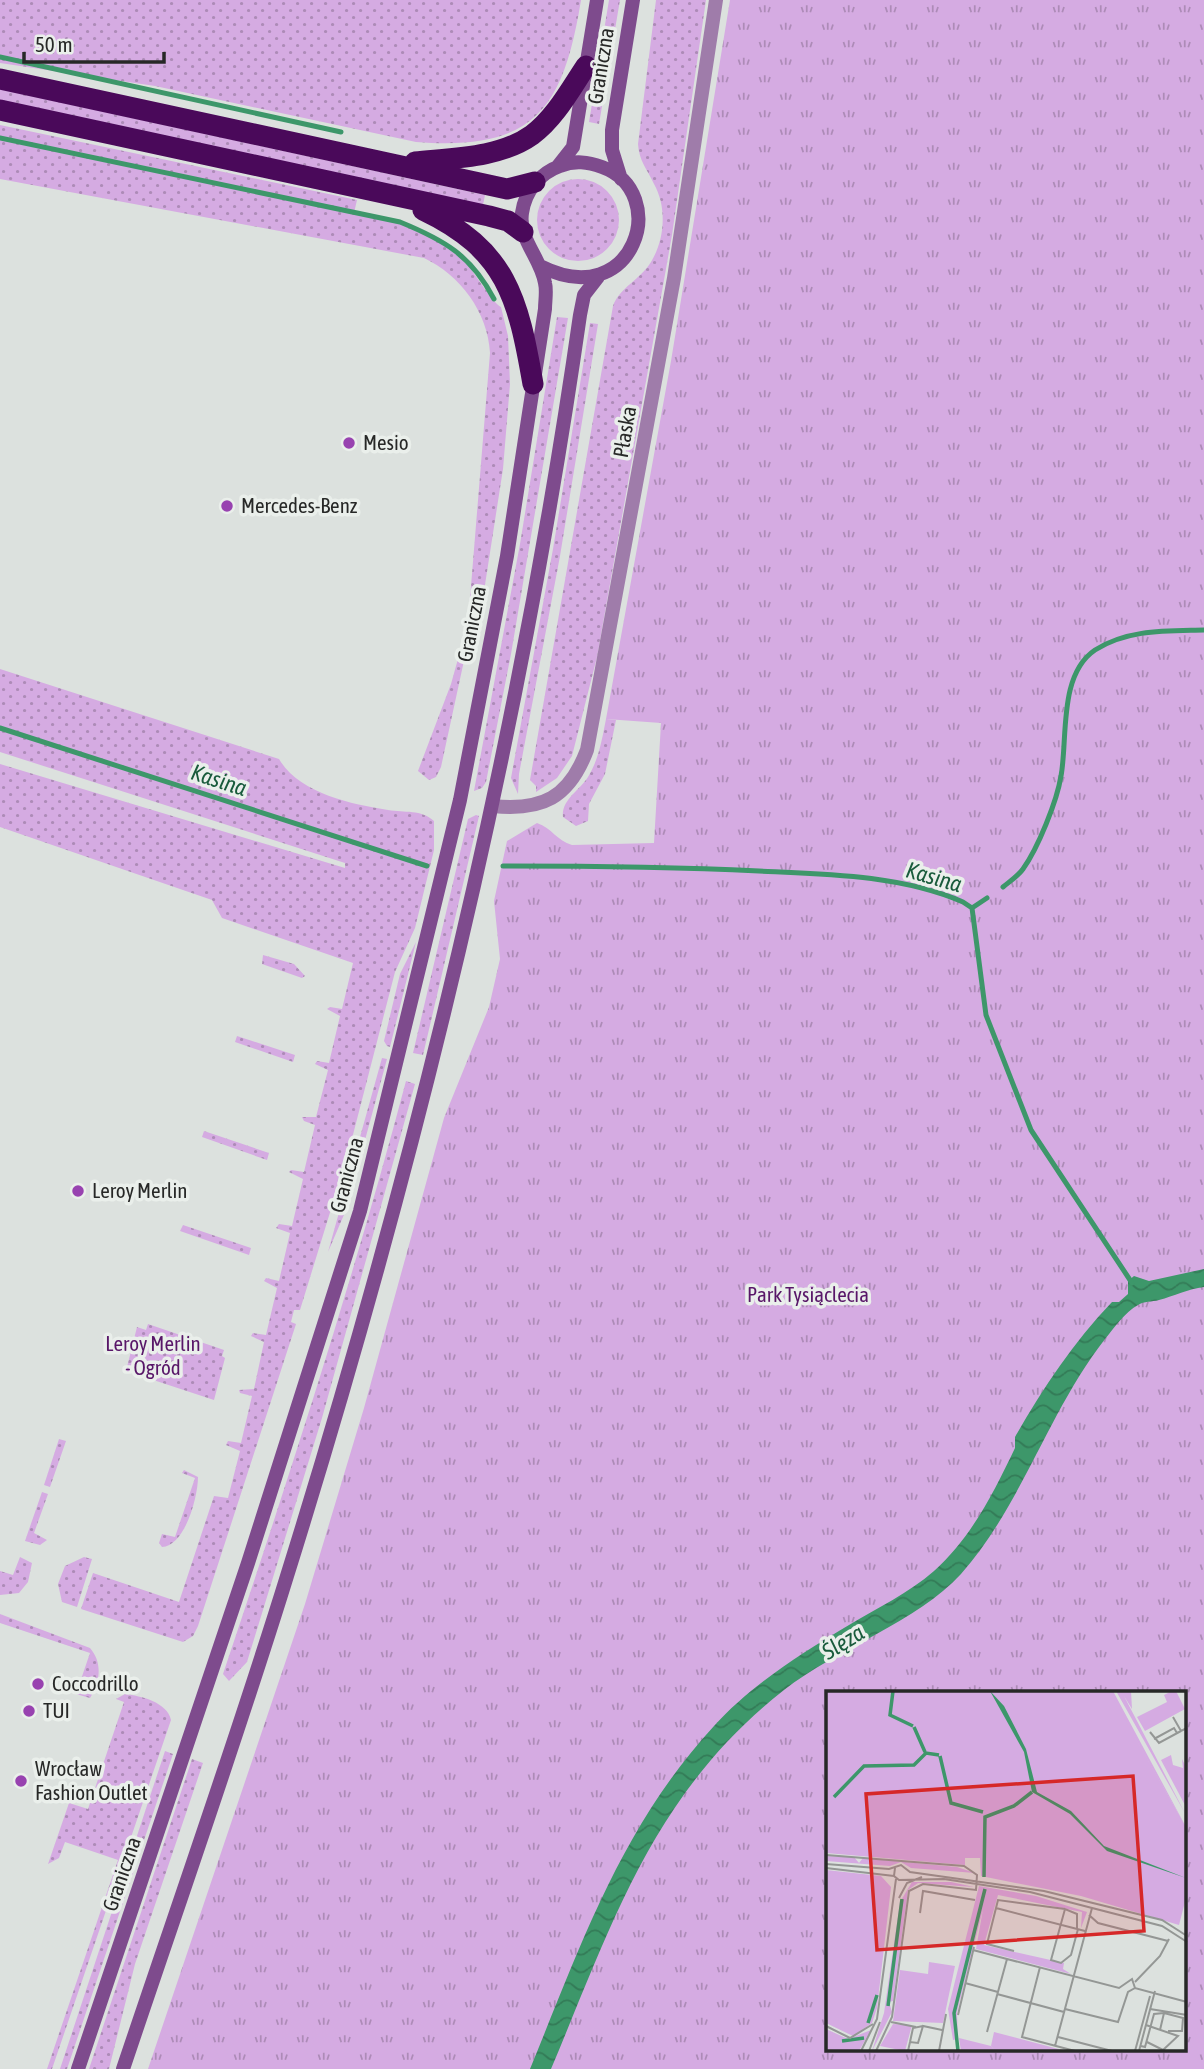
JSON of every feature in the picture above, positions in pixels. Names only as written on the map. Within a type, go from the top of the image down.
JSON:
[{"type":"highway","points":[[396,164],[505,149],[531,135],[554,113],[586,66]]},
{"type":"highway","points":[[0,79],[512,189],[535,182]]},
{"type":"highway","points":[[0,110],[508,221],[523,232]]},
{"type":"highway","points":[[389,194],[456,226],[480,245],[495,264],[509,287],[533,384]]},
{"type":"main road","name":"Graniczna","points":[[558,166],[573,147],[597,0]]},
{"type":"main road","name":"Graniczna","points":[[621,179],[612,150],[612,130],[633,0]]},
{"type":"main road","points":[[589,163],[610,170],[621,179],[635,201],[638,225],[632,248],[617,267],[598,276],[580,279],[558,275],[540,266],[523,232],[524,203],[535,182],[558,166],[589,163]]},
{"type":"main road","name":"Graniczna","points":[[78,2069],[248,1563],[360,1211],[460,800],[507,556],[545,309],[546,284],[540,266]]},
{"type":"main road","points":[[123,2069],[287,1576],[362,1322],[428,1081],[493,806],[539,561],[584,295],[598,276]]},
{"type":"street","name":"Płaska","points":[[493,806],[524,809],[548,800],[574,777],[587,750],[674,278],[716,0]]},
{"type":"green space","points":[[0,0],[581,0],[574,38],[564,70],[552,96],[536,116],[515,130],[489,139],[456,143],[416,142],[155,86],[0,63]]},
{"type":"green space","points":[[609,0],[620,0],[599,124],[589,122]]},
{"type":"green space","points":[[656,0],[706,0],[672,235],[597,657],[572,756],[557,778],[536,792],[536,786],[530,780],[613,306],[620,294],[651,262],[662,233],[661,203],[638,144]]},
{"type":"green space","name":"Park Tysiąclecia","points":[[730,0],[1204,0],[1204,2069],[148,2069],[305,1604],[364,1408],[444,1118],[489,1007],[500,959],[494,901],[507,841],[537,823],[572,845],[654,843],[661,723],[606,719],[671,361]]},
{"type":"green space","points":[[0,89],[485,195],[483,205],[0,100]]},
{"type":"green space","points":[[0,125],[357,200],[354,213],[408,226],[447,243],[462,256],[501,307],[508,336],[510,384],[503,469],[482,604],[465,656],[441,767],[436,777],[429,780],[418,771],[451,684],[468,623],[490,353],[484,323],[470,296],[449,274],[424,258],[0,179]]},
{"type":"green space","points":[[578,179],[594,182],[607,191],[616,204],[619,220],[616,236],[607,249],[594,258],[578,261],[562,258],[549,249],[540,236],[537,220],[540,204],[549,191],[562,182]]},
{"type":"green space","points":[[557,317],[568,318],[511,654],[486,782],[482,788],[474,791],[520,544]]},
{"type":"green space","points":[[590,323],[598,324],[560,556],[519,774],[518,794],[511,778],[553,549]]},
{"type":"green space","points":[[0,669],[279,759],[299,780],[327,795],[373,807],[418,813],[434,821],[434,850],[415,928],[395,972],[348,1154],[300,1310],[294,1310],[291,1322],[296,1324],[198,1626],[193,1636],[183,1642],[81,1609],[93,1573],[179,1602],[214,1496],[228,1498],[240,1451],[226,1445],[228,1441],[241,1443],[252,1396],[240,1393],[239,1390],[254,1389],[264,1342],[251,1336],[253,1333],[266,1335],[277,1288],[264,1281],[266,1278],[279,1281],[290,1233],[276,1228],[279,1224],[292,1226],[303,1179],[289,1172],[304,1172],[315,1125],[304,1121],[302,1117],[316,1117],[328,1070],[315,1064],[317,1061],[329,1063],[340,1016],[327,1009],[342,1009],[353,963],[222,918],[212,900],[0,827],[0,764],[345,868],[345,863],[0,752]]},
{"type":"green space","points":[[606,719],[616,720],[605,774],[589,804],[588,821],[576,826],[563,817],[563,811],[568,800],[592,770],[600,749]]},
{"type":"green space","points":[[479,816],[423,1055],[413,1053],[468,819]]},
{"type":"green space","points":[[416,942],[390,1047],[384,1041],[400,974]]},
{"type":"green space","points":[[263,955],[294,964],[305,976],[302,978],[262,964]]},
{"type":"green space","points":[[237,1036],[295,1055],[293,1062],[235,1042]]},
{"type":"green space","points":[[382,1058],[387,1059],[346,1210],[328,1252]]},
{"type":"green space","points":[[406,1081],[415,1084],[322,1418],[247,1662],[229,1681],[223,1674],[319,1379]]},
{"type":"green space","points":[[204,1131],[269,1153],[267,1160],[202,1137]]},
{"type":"green space","points":[[183,1225],[251,1248],[249,1255],[180,1231]]},
{"type":"green space","name":"Leroy Merlin - Ogród","points":[[148,1324],[224,1350],[222,1356],[225,1358],[214,1400],[126,1371],[137,1327],[146,1330]]},
{"type":"green space","points":[[59,1439],[66,1441],[50,1487],[44,1485]]},
{"type":"green space","points":[[184,1470],[198,1477],[193,1508],[177,1538],[170,1545],[162,1547],[159,1543],[162,1534],[175,1537],[195,1478],[182,1473]]},
{"type":"green space","points":[[42,1492],[48,1494],[34,1533],[47,1540],[40,1545],[25,1541]]},
{"type":"green space","points":[[20,1557],[32,1563],[28,1582],[19,1593],[0,1595],[0,1571],[13,1575]]},
{"type":"green space","points":[[84,1557],[92,1559],[77,1607],[62,1602],[58,1584],[65,1566]]},
{"type":"green space","points":[[0,1614],[90,1648],[97,1660],[99,1673],[90,1698],[76,1694],[90,1653],[0,1623]]},
{"type":"green space","points":[[125,1694],[159,1704],[171,1720],[52,2069],[47,2069],[118,1860],[65,1842],[59,1858],[48,1864],[69,1803],[88,1809],[124,1702],[116,1699]]},
{"type":"green space","points":[[165,1751],[173,1754],[67,2069],[60,2069]]},
{"type":"green space","points":[[192,1759],[203,1763],[135,1964],[109,2069],[89,2069]]},
{"type":"water","name":"Ślęza","points":[[1204,1269],[1204,1287],[1140,1304],[1112,1330],[1067,1397],[1001,1518],[961,1574],[943,1591],[900,1621],[828,1661],[784,1690],[739,1730],[701,1772],[669,1816],[617,1912],[551,2069],[530,2069],[606,1889],[628,1846],[681,1765],[714,1726],[744,1697],[795,1658],[914,1586],[947,1558],[990,1498],[1015,1448],[1015,1437],[1048,1384],[1112,1302],[1119,1302],[1128,1294],[1128,1281],[1134,1276],[1149,1281]]},
{"type":"waterway","points":[[0,57],[341,132]]},
{"type":"waterway","points":[[0,138],[400,222],[430,235],[466,260],[494,299]]},
{"type":"waterway","points":[[1003,887],[1019,874],[1029,860],[1051,811],[1061,776],[1070,691],[1083,661],[1095,650],[1121,638],[1148,632],[1204,630]]},
{"type":"waterway","name":"Kasina","points":[[0,728],[427,866]]},
{"type":"waterway","name":"Kasina","points":[[503,866],[663,868],[837,875],[914,886],[963,902],[972,908],[986,1015],[1031,1130],[1132,1283]]},
{"type":"waterway","points":[[972,908],[987,898]]},
{"type":"place","name":"Mesio","points":[[349,443]]},
{"type":"place","name":"Mercedes-Benz","points":[[227,506]]},
{"type":"place","name":"Leroy Merlin","points":[[78,1191]]},
{"type":"place","name":"Coccodrillo","points":[[38,1684]]},
{"type":"place","name":"TUI","points":[[29,1711]]},
{"type":"place","name":"Wrocław Fashion Outlet","points":[[21,1781]]}]
